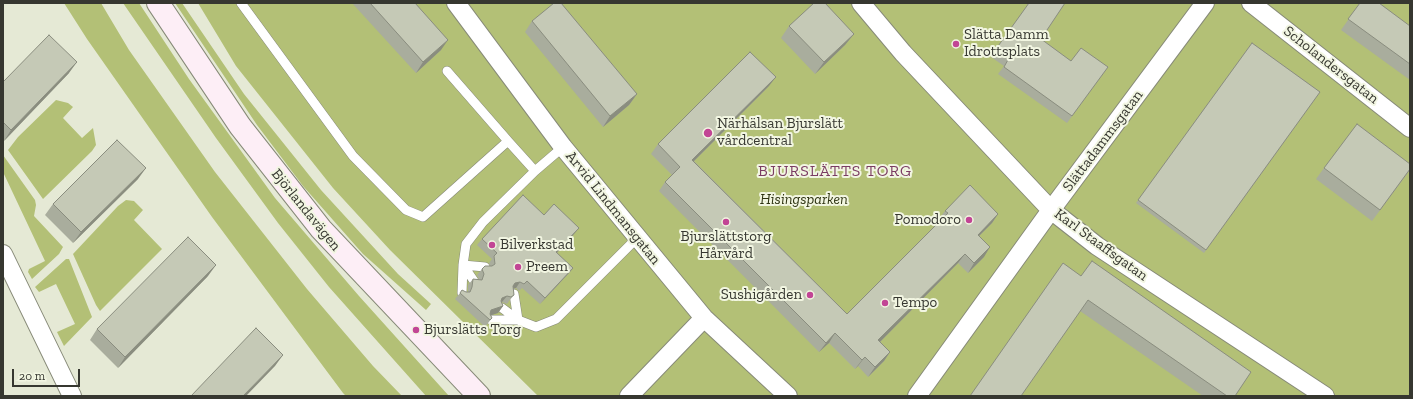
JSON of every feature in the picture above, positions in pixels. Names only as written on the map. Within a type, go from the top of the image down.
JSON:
[{"type":"street","name":"Björlandavägen","points":[[158,3],[240,126],[321,229],[479,396]]},
{"type":"street","name":"Arvid Lindmansgatan","points":[[456,3],[563,146],[704,318],[788,396]]},
{"type":"street","name":"Karl Staaffsgatan","points":[[861,3],[903,53],[1051,210],[1097,246],[1325,396]]},
{"type":"street","name":"Slättadammsgatan","points":[[917,396],[1051,210],[1205,3]]},
{"type":"street","name":"Scholandersgatan","points":[[1251,3],[1410,128]]},
{"type":"street","points":[[3,254],[72,396]]},
{"type":"street","points":[[629,396],[704,318]]},
{"type":"lane","points":[[242,3],[353,156],[406,210],[423,217],[508,141]]},
{"type":"lane","points":[[447,71],[535,171]]},
{"type":"lane","points":[[462,293],[463,265],[466,244],[483,222],[563,146]]},
{"type":"lane","points":[[502,308],[518,320],[536,327],[556,319],[637,238]]},
{"type":"lane","points":[[463,265],[485,267]]},
{"type":"lane","points":[[463,265],[474,281]]},
{"type":"lane","points":[[514,294],[518,320]]},
{"type":"lane","points":[[491,320],[518,320]]},
{"type":"green space","points":[[64,3],[101,3],[129,50],[215,172],[307,289],[373,366],[402,396],[346,396],[343,393],[212,217],[87,39]]},
{"type":"green space","points":[[123,3],[139,3],[189,79],[275,198],[359,296],[449,396],[426,396],[329,287],[278,223],[216,138]]},
{"type":"green space","points":[[175,3],[182,3],[244,94],[321,190],[398,274],[431,304],[426,310],[363,254],[303,186],[257,125]]},
{"type":"green space","name":"Hisingsparken","points":[[198,3],[1410,3],[1410,396],[538,396],[390,250],[333,188],[236,66]]},
{"type":"green space","points":[[56,100],[68,103],[73,107],[63,118],[82,138],[93,128],[96,145],[92,151],[43,199],[8,150],[18,137]]},
{"type":"green space","points":[[3,155],[35,200],[36,205],[34,216],[63,247],[59,254],[32,279],[28,272],[29,269],[45,261],[3,172]]},
{"type":"green space","points":[[126,200],[134,201],[143,210],[134,220],[162,249],[100,311],[73,254],[118,206]]},
{"type":"green space","points":[[66,259],[69,259],[92,317],[64,346],[57,332],[75,324],[56,284],[39,292],[35,287]]},
{"type":"building","points":[[370,3],[415,3],[448,40],[423,62]]},
{"type":"building","points":[[554,3],[561,3],[637,94],[610,116],[532,21]]},
{"type":"building","points":[[814,3],[825,3],[854,34],[824,62],[789,26]]},
{"type":"building","points":[[1029,3],[1065,3],[1041,39],[1071,61],[1081,48],[1108,67],[1072,116],[1004,67],[1009,58],[996,49]]},
{"type":"building","points":[[1360,3],[1379,3],[1410,26],[1410,64],[1348,19]]},
{"type":"building","points":[[49,35],[77,62],[11,130],[3,122],[3,82]]},
{"type":"building","points":[[1252,43],[1320,92],[1206,250],[1138,200]]},
{"type":"building","points":[[750,52],[776,77],[692,160],[847,314],[948,213],[945,211],[970,185],[998,214],[978,235],[990,247],[974,263],[965,254],[878,340],[890,352],[875,367],[865,357],[862,360],[835,333],[826,343],[665,182],[680,167],[658,144]]},
{"type":"building","points":[[1357,124],[1410,164],[1410,169],[1380,210],[1324,168]]},
{"type":"building","points":[[117,140],[146,168],[81,232],[53,204]]},
{"type":"building","points":[[523,195],[544,215],[554,204],[579,228],[556,252],[573,268],[545,298],[527,281],[524,284],[520,282],[515,283],[513,286],[514,295],[511,297],[507,296],[502,298],[501,301],[503,306],[491,310],[490,314],[492,318],[490,320],[460,293],[462,290],[470,292],[473,279],[482,280],[484,274],[482,269],[485,266],[492,266],[495,264],[494,256],[497,253],[482,239]]},
{"type":"building","points":[[188,237],[216,265],[125,357],[97,329]]},
{"type":"building","points":[[1092,261],[1251,372],[1235,396],[1227,396],[1088,300],[1021,396],[970,396],[1063,263],[1081,276]]},
{"type":"building","points":[[256,328],[283,355],[243,396],[191,396]]},
{"type":"place","name":"Slätta Damm Idrottsplats","points":[[956,44]]},
{"type":"place","name":"Närhälsan Bjurslätt vårdcentral","points":[[708,133]]},
{"type":"place","name":"Pomodoro","points":[[969,220]]},
{"type":"place","name":"Bjurslättstorg Hårvård","points":[[726,222]]},
{"type":"place","name":"Bilverkstad","points":[[492,245]]},
{"type":"place","name":"Preem","points":[[518,267]]},
{"type":"place","name":"Sushigården","points":[[810,295]]},
{"type":"place","name":"Tempo","points":[[885,303]]},
{"type":"place","name":"Bjurslätts Torg","points":[[416,330]]},
{"type":"district","name":"BJURSLÄTTS TORG","points":[[835,171]]}]
